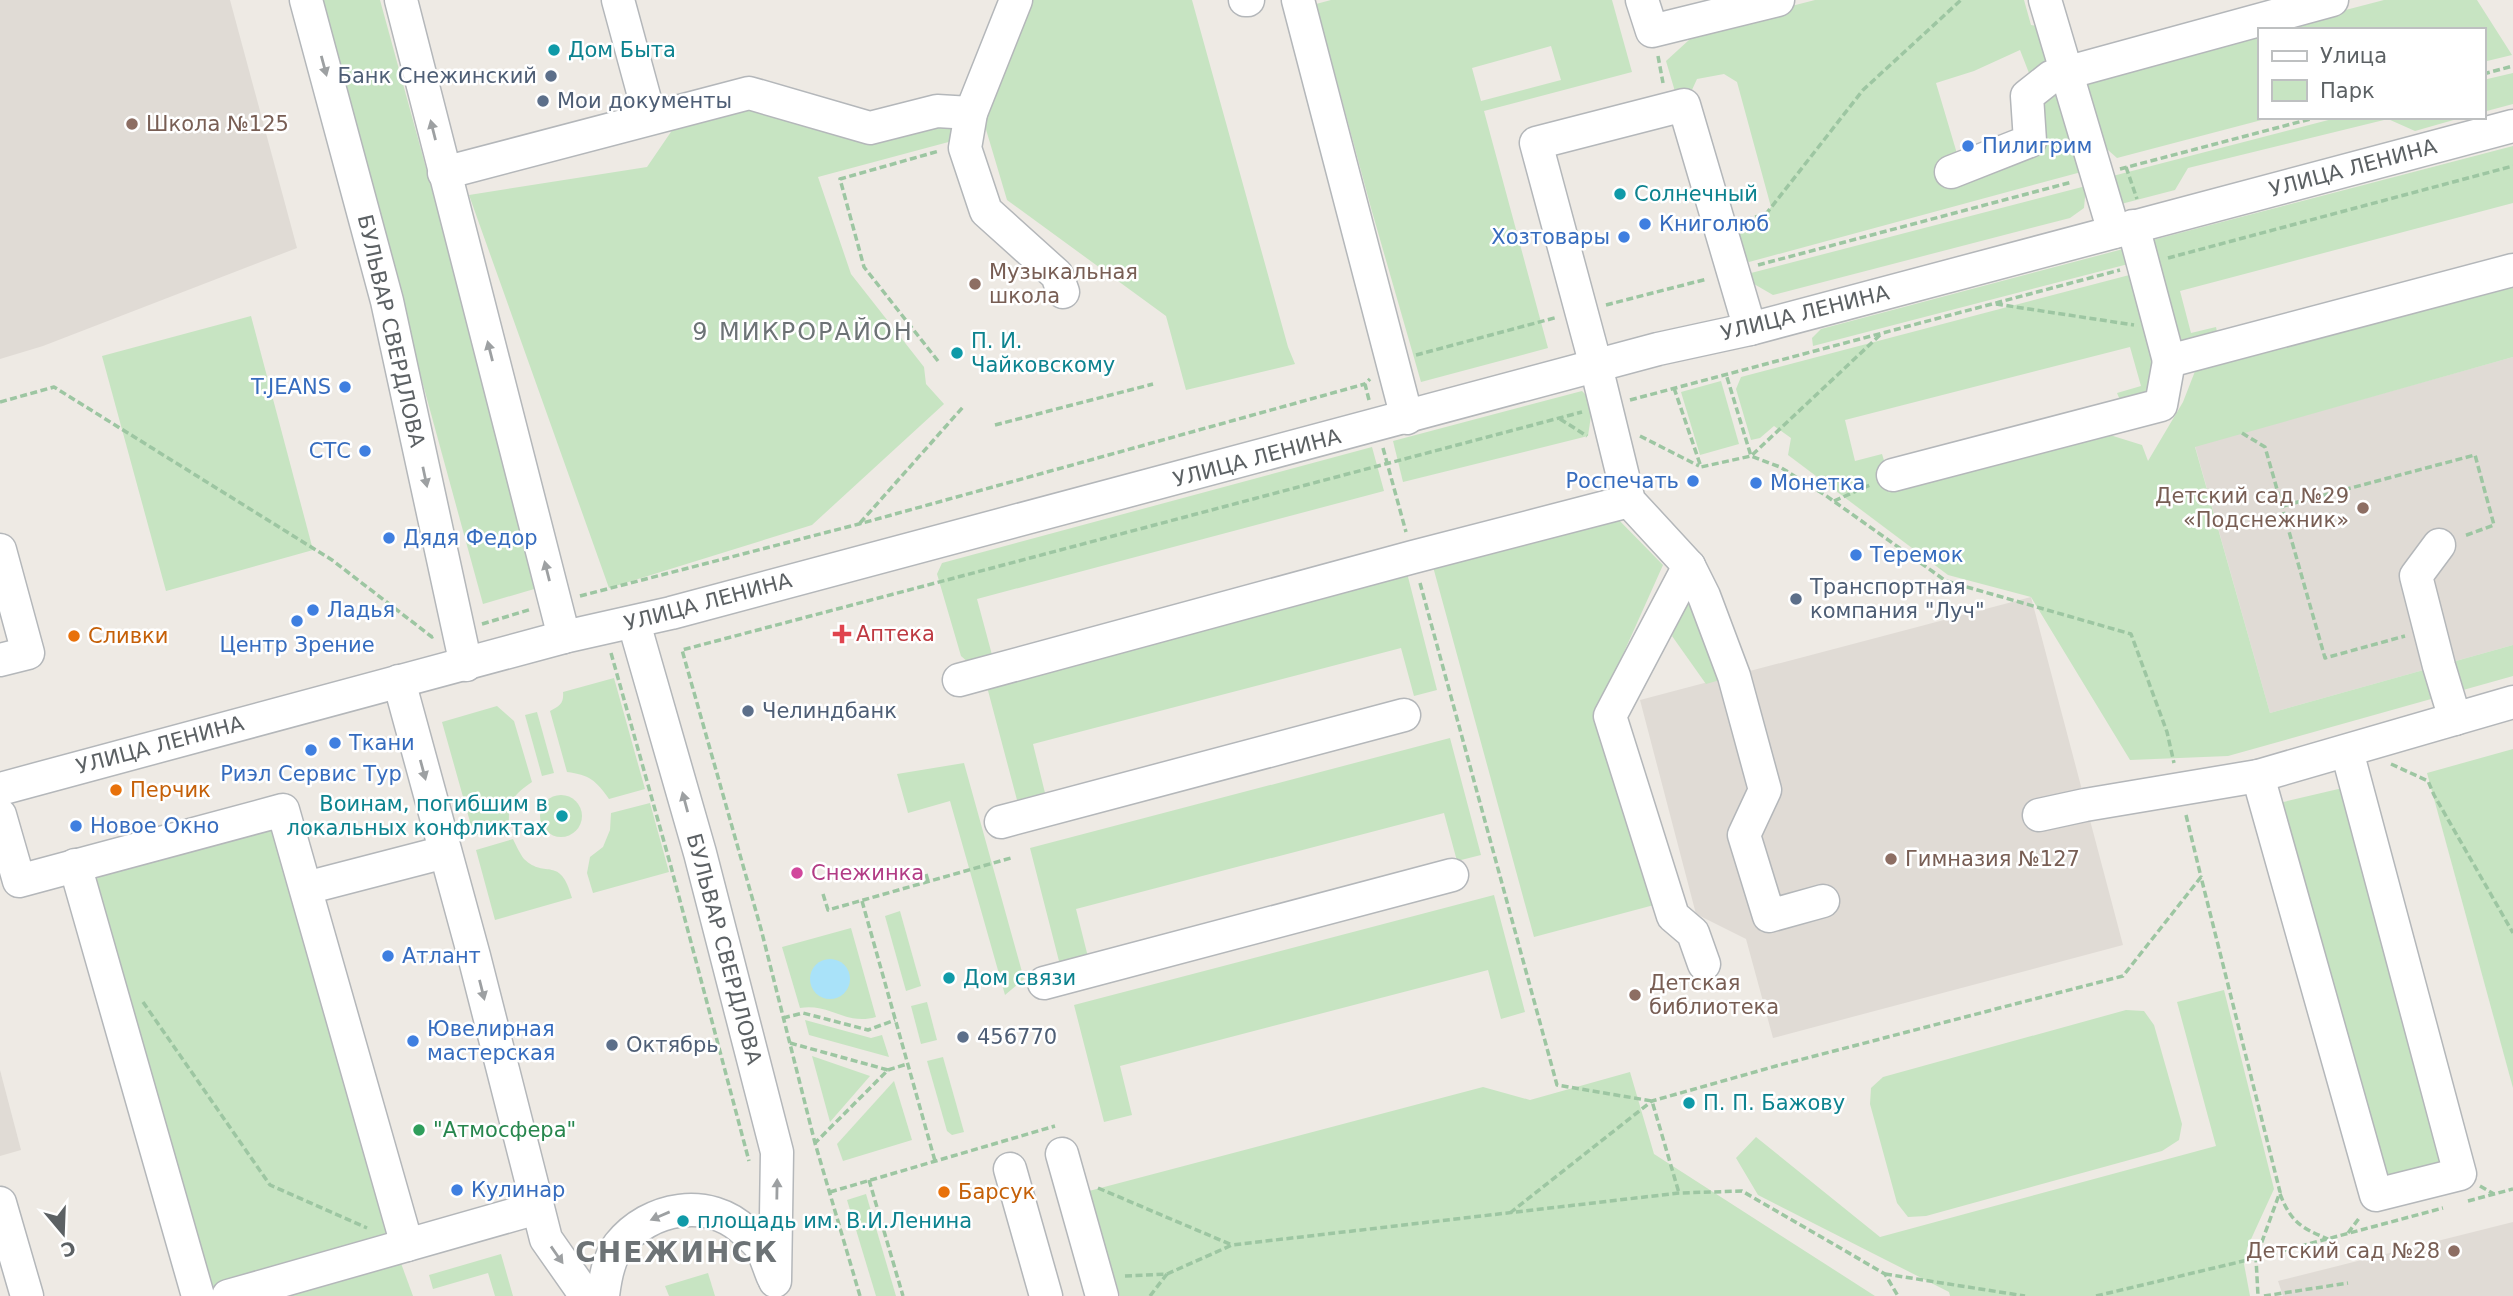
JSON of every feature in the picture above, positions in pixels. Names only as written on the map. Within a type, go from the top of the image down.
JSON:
[{"type":"street","name":"БУЛЬВАР СВЕРДЛОВА","points":[[306,0],[387,301],[466,664]]},
{"type":"street","points":[[401,0],[564,637]]},
{"type":"street","points":[[618,0],[650,118]]},
{"type":"street","points":[[1016,0],[971,113],[965,148],[986,211],[1057,275],[1063,292]]},
{"type":"street","points":[[1298,0],[1407,418]]},
{"type":"street","points":[[1642,0],[1652,31],[1779,0]]},
{"type":"street","points":[[1893,475],[2161,405],[2169,361],[2143,264],[2098,175],[2045,0]]},
{"type":"street","points":[[1951,172],[2030,141],[2027,96],[2051,77],[2332,0]]},
{"type":"street","points":[[444,173],[749,93],[870,128],[937,111],[971,113]]},
{"type":"street","points":[[1750,329],[1684,105],[1536,143],[1629,501],[1689,566],[1704,596],[1734,676],[1765,790],[1744,835],[1769,916],[1823,901]]},
{"type":"street","name":"УЛИЦА ЛЕНИНА","points":[[0,789],[564,637],[634,623],[1658,349],[1750,329],[2513,126]]},
{"type":"street","points":[[2169,361],[2513,270]]},
{"type":"street","points":[[959,680],[1629,501]]},
{"type":"street","points":[[2439,545],[2416,576],[2455,719]]},
{"type":"street","points":[[0,550],[28,653],[0,660]]},
{"type":"street","points":[[1689,566],[1610,716],[1673,916],[1693,933],[1704,964]]},
{"type":"street","name":"БУЛЬВАР СВЕРДЛОВА","points":[[634,623],[710,850],[777,1152],[774,1289]]},
{"type":"street","points":[[399,681],[546,1239],[586,1296]]},
{"type":"street","points":[[2039,815],[2258,776],[2513,702]]},
{"type":"street","points":[[1001,822],[1404,715]]},
{"type":"street","points":[[2258,776],[2376,1195],[2460,1174],[2347,751]]},
{"type":"street","points":[[0,815],[10,883],[284,810],[407,1245]]},
{"type":"street","points":[[306,888],[445,852]]},
{"type":"street","points":[[75,865],[198,1296]]},
{"type":"street","points":[[1044,983],[1452,874]]},
{"type":"street","points":[[1059,1140],[1100,1287]]},
{"type":"street","points":[[1010,1169],[1046,1296]]},
{"type":"street","points":[[0,1203],[27,1296]]},
{"type":"street","points":[[228,1296],[537,1208]]},
{"type":"street","points":[[603,1296],[607,1269],[617,1247],[639,1225],[669,1211],[708,1211],[736,1223],[761,1247],[774,1289]]},
{"type":"path","points":[[1720,228],[1766,215],[1863,90],[1961,0]]},
{"type":"path","points":[[1652,31],[1669,109]]},
{"type":"path","points":[[2485,73],[2513,66]]},
{"type":"path","points":[[1393,361],[2310,119]]},
{"type":"path","points":[[938,360],[864,267],[840,179],[944,150],[965,148]]},
{"type":"path","points":[[860,1296],[815,1143],[761,929],[682,650],[933,586],[1387,463],[1608,413],[1674,388],[2513,166]]},
{"type":"path","points":[[1994,303],[2160,329]]},
{"type":"path","points":[[1608,413],[1700,467],[1751,456],[1882,333]]},
{"type":"path","points":[[1726,374],[1751,456]]},
{"type":"path","points":[[995,425],[1153,384]]},
{"type":"path","points":[[0,402],[54,387],[332,560],[432,637],[859,524],[1365,384]]},
{"type":"path","points":[[1674,388],[1700,467]]},
{"type":"path","points":[[859,524],[963,407]]},
{"type":"path","points":[[1376,426],[1557,1085],[1652,1101]]},
{"type":"path","points":[[2242,433],[2265,447],[2325,658],[2429,630]]},
{"type":"path","points":[[2283,506],[2475,454],[2494,525],[2439,545]]},
{"type":"path","points":[[1751,456],[1780,467],[1834,501],[1946,581],[2131,634],[2167,732]]},
{"type":"path","points":[[1834,501],[1893,475]]},
{"type":"path","points":[[610,649],[749,1161]]},
{"type":"path","points":[[2388,763],[2428,780],[2513,933]]},
{"type":"path","points":[[823,894],[828,910],[1011,858]]},
{"type":"path","points":[[926,874],[928,881]]},
{"type":"path","points":[[1510,1213],[1652,1101],[2123,976],[2202,877],[2280,1192],[2287,1210],[2302,1229],[2328,1239]]},
{"type":"path","points":[[862,901],[935,1161]]},
{"type":"path","points":[[136,991],[270,1185],[370,1229]]},
{"type":"path","points":[[783,1018],[803,1013],[868,1030],[895,1020]]},
{"type":"path","points":[[788,1042],[888,1070]]},
{"type":"path","points":[[815,1143],[888,1070],[907,1064]]},
{"type":"path","points":[[1652,1101],[1679,1193]]},
{"type":"path","points":[[830,1192],[935,1161],[1059,1140]]},
{"type":"path","points":[[869,1180],[904,1296]]},
{"type":"path","points":[[1090,1185],[1232,1245]]},
{"type":"path","points":[[2467,1201],[2513,1189]]},
{"type":"path","points":[[1100,1287],[1167,1274],[1232,1245],[1679,1193],[1742,1191],[1885,1274],[2025,1296]]},
{"type":"path","points":[[2259,1296],[2256,1258],[2280,1192]]},
{"type":"path","points":[[2096,1296],[2256,1258],[2454,1205]]},
{"type":"path","points":[[1150,1296],[1167,1274]]},
{"type":"path","points":[[1885,1274],[1898,1296]]},
{"type":"path","points":[[2264,1296],[2348,1283]]},
{"type":"shaded area","name":"Школа №125","points":[[0,0],[230,0],[297,248],[43,346],[0,359]]},
{"type":"shaded area","name":"Детский сад №29 «Подснежник»","points":[[2513,357],[2513,645],[2270,713],[2195,446]]},
{"type":"shaded area","name":"Гимназия №127","points":[[2031,597],[2123,945],[1773,1038],[1746,939],[1696,914],[1640,700]]},
{"type":"shaded area","points":[[0,1070],[21,1150],[0,1156]]},
{"type":"shaded area","name":"Детский сад №28","points":[[2513,1222],[2513,1296],[2283,1296],[2278,1281]]},
{"type":"green space","points":[[318,0],[380,0],[541,587],[483,604]]},
{"type":"green space","points":[[1025,0],[1192,0],[1288,347],[1295,364],[1186,390],[1166,316],[1007,200],[982,116]]},
{"type":"green space","points":[[1331,0],[1612,0],[1632,72],[1484,111],[1548,348],[1421,382],[1316,4]],"holes":[[[1551,46],[1561,80],[1481,101],[1472,68]]]},
{"type":"green space","points":[[1815,0],[2024,0],[2031,25],[2047,27],[2055,54],[2044,74],[2029,73],[2020,50],[1974,71],[1936,83],[1958,157],[1936,168],[1945,188],[2032,153],[2035,98],[2057,89],[2085,171],[1749,262],[1744,258],[1738,232],[1741,227],[1771,207],[1737,82],[1724,74],[1697,79],[1691,92],[1676,95],[1666,61],[1701,29]]},
{"type":"green space","points":[[2384,0],[2477,0],[2512,55],[2485,62],[2485,28],[2277,28]]},
{"type":"green space","points":[[2258,32],[2258,119],[2265,119],[2117,158],[2099,142],[2080,88],[2086,77]]},
{"type":"green space","points":[[2513,73],[2513,104],[2485,111],[2485,80]]},
{"type":"green space","points":[[757,102],[777,107],[957,117],[956,140],[818,177],[851,274],[924,367],[926,384],[944,404],[812,525],[609,588],[469,195],[647,167],[675,126]]},
{"type":"green space","points":[[2332,119],[2388,119],[2188,168],[2175,190],[2121,204],[2105,178]]},
{"type":"green space","points":[[2388,119],[2457,119],[2415,131]]},
{"type":"green space","points":[[2513,146],[2513,203],[2180,291],[2191,333],[2216,327],[2217,332],[2215,337],[2177,348],[2145,242]]},
{"type":"green space","points":[[2086,186],[2084,208],[2070,218],[1773,295],[1754,284],[1751,273]]},
{"type":"green space","points":[[2123,249],[2136,262],[1813,346],[1812,338],[1821,329]]},
{"type":"green space","points":[[2137,273],[2162,356],[2154,398],[2123,407],[2117,393],[2141,386],[2130,347],[1845,420],[1855,461],[1882,454],[1891,483],[2097,431],[2142,445],[2148,461],[2183,402],[2199,361],[2513,279],[2513,357],[2195,447],[2270,713],[2513,645],[2513,676],[2228,756],[2130,760],[2031,597],[1948,575],[1788,455],[1791,438],[1774,426],[1760,438],[1751,440],[1736,389],[1741,377]]},
{"type":"green space","points":[[251,316],[313,550],[166,591],[102,356]]},
{"type":"green space","points":[[1721,381],[1739,444],[1700,455],[1681,392]]},
{"type":"green space","points":[[1582,391],[1593,402],[1588,436],[1403,482],[1393,441]]},
{"type":"green space","points":[[1372,447],[1384,491],[977,599],[995,666],[978,671],[961,656],[937,574],[942,563]]},
{"type":"green space","points":[[1613,514],[1663,565],[1594,719],[1654,905],[1534,937],[1432,563]]},
{"type":"green space","points":[[1407,573],[1437,690],[1414,696],[1401,648],[1033,744],[1045,793],[1017,800],[986,683]]},
{"type":"green space","points":[[1690,595],[1727,678],[1706,684],[1672,636]]},
{"type":"green space","points":[[614,678],[645,789],[609,799],[591,780],[567,772],[550,711],[561,704],[563,692]]},
{"type":"green space","points":[[497,706],[514,721],[532,782],[513,800],[509,811],[509,826],[474,836],[442,722]]},
{"type":"green space","points":[[537,712],[554,773],[542,776],[525,715]]},
{"type":"green space","points":[[1450,738],[1481,855],[1457,861],[1444,813],[1076,909],[1088,957],[1060,965],[1030,848]]},
{"type":"green space","points":[[2513,749],[2513,1088],[2427,773]]},
{"type":"green space","points":[[964,763],[1024,979],[1005,995],[950,801],[908,813],[897,774]]},
{"type":"green space","points":[[2347,787],[2448,1164],[2382,1180],[2279,803]]},
{"type":"green space","points":[[561,795],[576,801],[582,816],[576,831],[561,837],[546,831],[540,816],[546,801]]},
{"type":"green space","points":[[650,803],[669,872],[593,893],[587,873],[590,857],[603,847],[610,830],[611,813]]},
{"type":"green space","points":[[278,824],[397,1235],[208,1291],[89,874]]},
{"type":"green space","points":[[513,839],[524,859],[532,865],[563,876],[572,898],[495,920],[476,850]]},
{"type":"green space","points":[[1494,895],[1525,1012],[1501,1019],[1488,970],[1120,1066],[1132,1115],[1104,1122],[1074,1005]]},
{"type":"green space","points":[[900,911],[921,986],[906,991],[885,916]]},
{"type":"green space","points":[[851,928],[876,1017],[856,1019],[811,1007],[800,1008],[782,947]]},
{"type":"green space","points":[[2224,990],[2274,1189],[2247,1248],[2244,1264],[2250,1296],[1950,1296],[1949,1292],[1758,1195],[1736,1158],[1756,1137],[1880,1237],[2216,1146],[2177,1002]]},
{"type":"green space","points":[[927,1002],[937,1040],[921,1044],[911,1006]]},
{"type":"green space","points":[[2126,1010],[2144,1011],[2154,1025],[2182,1124],[2179,1140],[2162,1151],[1926,1216],[1908,1217],[1897,1203],[1870,1104],[1871,1088],[1883,1077]]},
{"type":"green space","points":[[805,1020],[871,1038],[882,1035],[889,1057],[809,1035]]},
{"type":"green space","points":[[812,1056],[870,1076],[830,1122]]},
{"type":"green space","points":[[943,1057],[964,1132],[952,1135],[947,1131],[927,1061]]},
{"type":"green space","points":[[1630,1072],[1654,1154],[1875,1296],[1120,1296],[1089,1191],[1483,1087],[1530,1100]]},
{"type":"green space","points":[[894,1081],[912,1140],[843,1161],[837,1144]]},
{"type":"green space","points":[[866,1194],[896,1296],[876,1296],[847,1200]]},
{"type":"green space","points":[[501,1254],[513,1296],[495,1296],[488,1273],[433,1289],[429,1275]]},
{"type":"green space","points":[[398,1255],[413,1296],[252,1296]]},
{"type":"green space","points":[[708,1273],[715,1296],[669,1296],[665,1286]]},
{"type":"water","points":[[830,959],[844,965],[850,979],[844,993],[830,999],[816,993],[810,979],[816,965]]},
{"type":"place","name":"Дом Быта","points":[[554,50]]},
{"type":"place","name":"Банк Снежинский","points":[[551,76]]},
{"type":"place","name":"Мои документы","points":[[543,101]]},
{"type":"place","name":"Школа №125","points":[[132,124]]},
{"type":"place","name":"Пилигрим","points":[[1968,146]]},
{"type":"place","name":"Солнечный","points":[[1620,194]]},
{"type":"place","name":"Книголюб","points":[[1645,224]]},
{"type":"place","name":"Хозтовары","points":[[1624,237]]},
{"type":"place","name":"Музыкальная школа","points":[[975,284]]},
{"type":"place","name":"П. И. Чайковскому","points":[[957,353]]},
{"type":"place","name":"T.JEANS","points":[[345,387]]},
{"type":"place","name":"СТС","points":[[365,451]]},
{"type":"place","name":"Роспечать","points":[[1693,481]]},
{"type":"place","name":"Монетка","points":[[1756,483]]},
{"type":"place","name":"Детский сад №29 «Подснежник»","points":[[2363,508]]},
{"type":"place","name":"Дядя Федор","points":[[389,538]]},
{"type":"place","name":"Теремок","points":[[1856,555]]},
{"type":"place","name":"Транспортная компания \"Луч\"","points":[[1796,599]]},
{"type":"place","name":"Ладья","points":[[313,610]]},
{"type":"place","name":"Центр Зрение","points":[[297,621]]},
{"type":"place","name":"Аптека","points":[[842,634]]},
{"type":"place","name":"Сливки","points":[[74,636]]},
{"type":"place","name":"Челиндбанк","points":[[748,711]]},
{"type":"place","name":"Ткани","points":[[335,743]]},
{"type":"place","name":"Риэл Сервис Тур","points":[[311,750]]},
{"type":"place","name":"Перчик","points":[[116,790]]},
{"type":"place","name":"Воинам, погибшим в локальных конфликтах","points":[[562,816]]},
{"type":"place","name":"Новое Окно","points":[[76,826]]},
{"type":"place","name":"Гимназия №127","points":[[1891,859]]},
{"type":"place","name":"Снежинка","points":[[797,873]]},
{"type":"place","name":"Атлант","points":[[388,956]]},
{"type":"place","name":"Дом связи","points":[[949,978]]},
{"type":"place","name":"Детская библиотека","points":[[1635,995]]},
{"type":"place","name":"456770","points":[[963,1037]]},
{"type":"place","name":"Ювелирная мастерская","points":[[413,1041]]},
{"type":"place","name":"Октябрь","points":[[612,1045]]},
{"type":"place","name":"П. П. Бажову","points":[[1689,1103]]},
{"type":"place","name":"\"Атмосфера\"","points":[[419,1130]]},
{"type":"place","name":"Кулинар","points":[[457,1190]]},
{"type":"place","name":"Барсук","points":[[944,1192]]},
{"type":"place","name":"площадь им. В.И.Ленина","points":[[683,1221]]},
{"type":"place","name":"Детский сад №28","points":[[2454,1251]]},
{"type":"district","name":"9 МИКРОРАЙОН","points":[[803,332]]},
{"type":"district","name":"СНЕЖИНСК","points":[[677,1252]]}]
